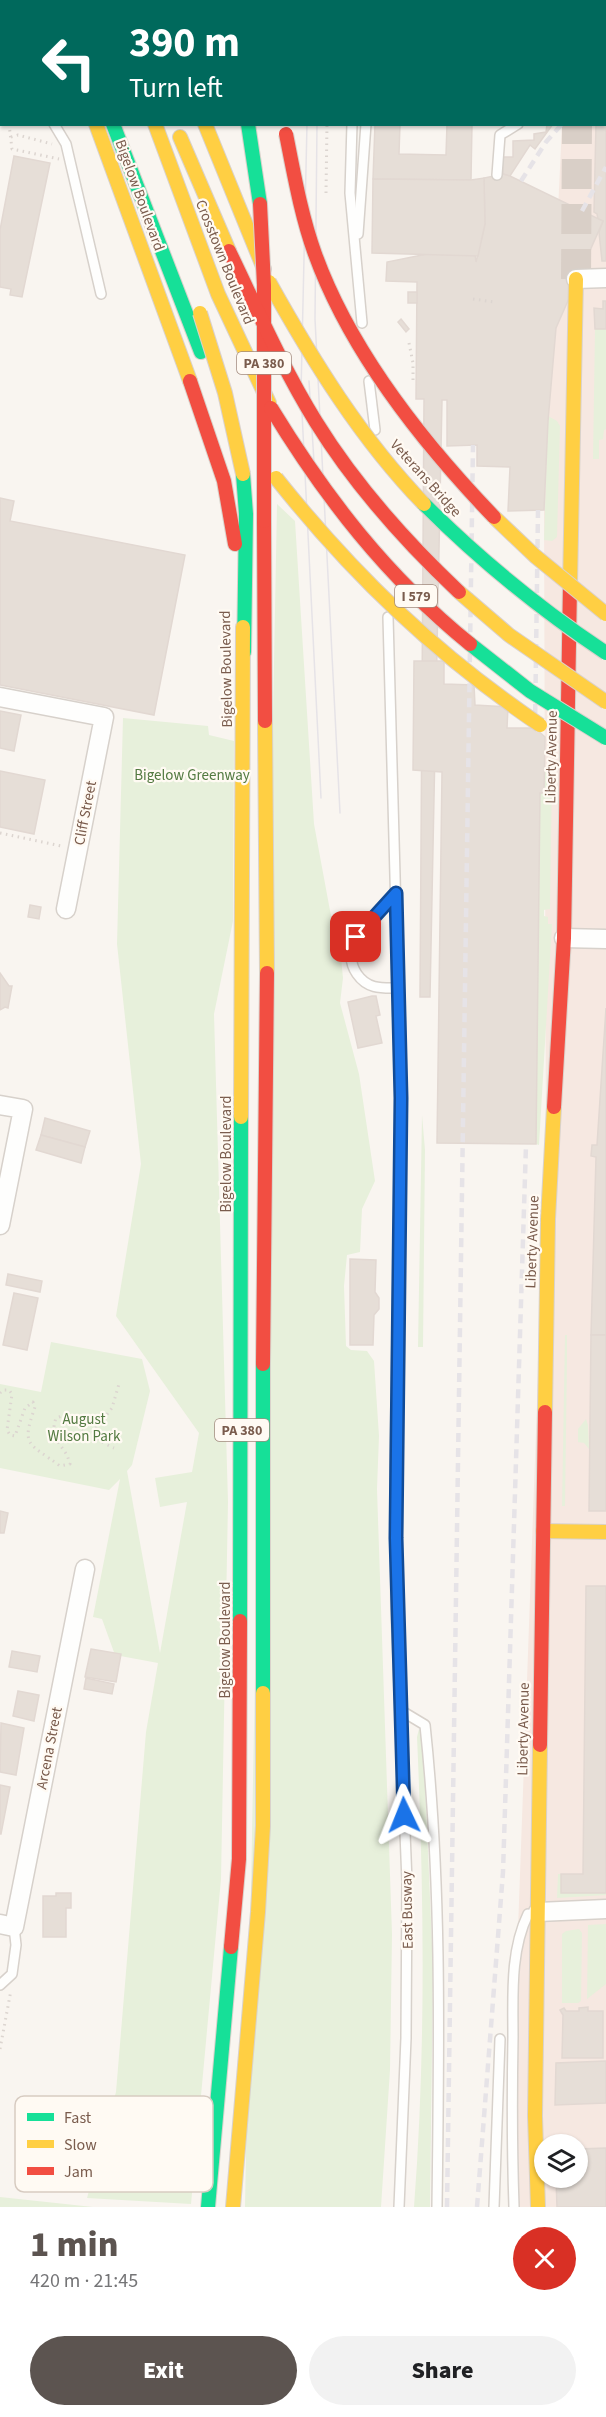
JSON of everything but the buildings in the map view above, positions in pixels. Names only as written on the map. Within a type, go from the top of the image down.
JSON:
[{"type":"main road","name":"Bigelow Boulevard","points":[[97,126],[224,481],[234,529],[244,652],[239,1859],[213,2151]]},
{"type":"main road","points":[[114,126],[201,352],[238,422],[276,478],[345,561],[400,617],[441,653],[500,699],[576,745]]},
{"type":"main road","name":"Crosstown Boulevard","points":[[156,126],[218,294],[271,408],[336,507],[395,576],[443,621],[523,687],[606,738]]},
{"type":"main road","points":[[175,126],[286,370],[319,426],[356,480],[396,530],[443,580],[501,630],[557,672],[606,702]]},
{"type":"main road","name":"Veterans Bridge","points":[[206,126],[269,282],[322,373],[395,471],[437,517],[481,558],[523,594],[606,653]]},
{"type":"main road","points":[[248,126],[260,204]]},
{"type":"main road","points":[[285,126],[297,190],[315,254],[343,315],[384,384],[435,453],[478,502],[572,589],[606,614]]},
{"type":"main road","points":[[260,204],[263,134]]},
{"type":"main road","name":"PA 380","points":[[232,2207],[257,1923],[263,1826],[263,1243],[268,1062],[264,285],[260,204]]},
{"type":"main road","name":"Liberty Avenue","points":[[538,2207],[535,2116],[548,1219],[564,938],[576,279]]},
{"type":"main road","points":[[192,291],[222,381],[243,474],[246,514],[244,652]]},
{"type":"main road","points":[[543,1531],[606,1532]]},
{"type":"main road","name":"Bigelow Boulevard","points":[[208,2207],[209,2192]]},
{"type":"street","points":[[576,279],[606,278]]},
{"type":"street","name":"Cliff Street","points":[[0,697],[104,717],[66,909]]},
{"type":"street","points":[[564,938],[606,939]]},
{"type":"street","points":[[0,1105],[23,1110],[0,1225]]},
{"type":"street","name":"Arcena Street","points":[[7,1925],[85,1569]]},
{"type":"street","points":[[538,1912],[606,1909]]},
{"type":"lane","points":[[55,126],[66,144],[101,294]]},
{"type":"lane","points":[[352,126],[350,193],[357,289],[374,418],[377,465]]},
{"type":"lane","points":[[356,252],[366,126]]},
{"type":"lane","points":[[497,175],[500,135],[515,126]]},
{"type":"lane","points":[[379,489],[382,525]]},
{"type":"lane","name":"East Busway","points":[[383,548],[390,643],[401,1150],[395,1480],[400,1710],[407,1882],[407,1959],[404,2125],[399,2207]]},
{"type":"lane","points":[[396,893],[356,937],[350,958],[353,968],[366,984],[381,988],[399,988]]},
{"type":"lane","points":[[400,1710],[425,1725],[433,1798],[439,1938],[437,2207]]},
{"type":"lane","points":[[514,2207],[511,2102],[514,1981],[519,1934],[538,1893]]},
{"type":"lane","points":[[0,1985],[12,1974],[16,1945],[7,1925]]},
{"type":"lane","points":[[494,2207],[500,2039]]},
{"type":"path","points":[[9,126],[12,150],[70,161]]},
{"type":"path","points":[[326,193],[327,126]]},
{"type":"path","points":[[11,137],[18,135],[50,142],[54,145],[53,158]]},
{"type":"path","points":[[473,299],[494,302]]},
{"type":"path","points":[[409,343],[413,363],[413,385]]},
{"type":"path","points":[[0,833],[63,846]]},
{"type":"path","points":[[92,1433],[112,1408],[119,1384]]},
{"type":"path","points":[[0,1393],[3,1390],[9,1390],[12,1394],[7,1430],[9,1435],[15,1436],[25,1408],[33,1402],[35,1407],[26,1433],[29,1443],[60,1466],[70,1464],[68,1452],[55,1440],[52,1429],[56,1418],[65,1415],[75,1420],[81,1430],[92,1433],[100,1443],[114,1448]]},
{"type":"path","points":[[0,2049],[12,1974]]},
{"type":"shaded area","points":[[562,126],[606,126],[606,2207],[508,2207],[546,1154],[544,510]]},
{"type":"green space","points":[[595,329],[606,329],[606,429],[603,439],[599,440],[599,459],[593,459]]},
{"type":"green space","points":[[548,416],[557,421],[560,426],[557,537],[552,541],[544,540]]},
{"type":"green space","points":[[277,504],[295,521],[314,824],[341,958],[343,978],[340,1003],[359,1074],[375,1181],[362,1209],[360,1252],[347,1255],[344,1286],[346,1346],[351,1350],[367,1351],[374,1361],[379,1436],[377,1489],[392,1934],[390,2070],[381,2207],[245,2207]]},
{"type":"green space","points":[[123,718],[208,726],[209,735],[234,741],[233,921],[214,1014],[228,1502],[221,1879],[201,2096],[115,2096],[146,1732],[158,1663],[115,1655],[102,1619],[93,1617],[120,1479],[109,1490],[0,1468],[0,1384],[41,1392],[51,1342],[142,1359],[150,1391],[132,1465],[127,1471],[160,1653],[187,1502],[160,1507],[155,1478],[192,1472],[199,1433],[116,1316],[141,1164],[117,944]]},
{"type":"green space","points":[[544,772],[552,772],[550,909],[544,910],[544,916],[548,917],[548,924],[552,924],[539,1145],[536,1144],[540,793],[544,793]]},
{"type":"green space","points":[[422,1115],[425,1150],[423,1347],[418,1347]]},
{"type":"green space","points":[[565,1335],[567,1335],[567,1358],[565,1506],[562,1506]]},
{"type":"green space","points":[[586,1419],[589,1449],[584,1443],[578,1442],[578,1429]]},
{"type":"green space","points":[[419,1729],[423,1735],[433,1968],[430,2207],[414,2207],[422,2031],[422,1913],[417,1737]]},
{"type":"green space","points":[[558,1874],[561,1874],[562,1893],[606,1893],[606,1895],[557,1898]]},
{"type":"green space","points":[[606,1924],[606,1984],[587,1999],[588,1925]]},
{"type":"green space","points":[[579,1929],[582,1933],[581,2001],[562,2003],[562,1934]]},
{"type":"green space","points":[[89,2192],[192,2192],[191,2204],[87,2198]]},
{"type":"green space","points":[[0,2197],[93,2207],[0,2207]]},
{"type":"tunnel","points":[[576,279],[577,126]]},
{"type":"tram line","points":[[307,126],[301,392],[321,798]]},
{"type":"tram line","points":[[317,126],[315,319],[340,813]]},
{"type":"tram line","points":[[309,381],[314,462]]},
{"type":"railway","points":[[521,181],[546,142],[560,126]]},
{"type":"railway","points":[[582,211],[606,167]]},
{"type":"railway","points":[[447,2207],[473,445]]},
{"type":"railway","points":[[535,728],[538,510]]},
{"type":"railway","points":[[477,2207],[503,1872],[526,1145]]},
{"type":"traffic: fast","points":[[114,126],[201,352]]},
{"type":"traffic: fast","points":[[248,126],[260,204]]},
{"type":"traffic: fast","points":[[243,474],[246,514],[244,652]]},
{"type":"traffic: fast","points":[[424,504],[511,583],[606,653]]},
{"type":"traffic: fast","points":[[470,644],[530,691],[606,738]]},
{"type":"traffic: fast","points":[[240,1621],[241,1117]]},
{"type":"traffic: fast","points":[[263,1364],[263,1693]]},
{"type":"traffic: fast","points":[[213,2150],[231,1947]]},
{"type":"traffic: fast","points":[[208,2207],[209,2192]]},
{"type":"traffic: slow","points":[[97,126],[190,381]]},
{"type":"traffic: slow","points":[[156,126],[218,294],[269,403]]},
{"type":"traffic: slow","points":[[206,126],[264,269]]},
{"type":"traffic: slow","points":[[180,137],[229,251]]},
{"type":"traffic: slow","points":[[570,585],[576,279]]},
{"type":"traffic: slow","points":[[269,282],[339,398],[379,453],[424,504]]},
{"type":"traffic: slow","points":[[200,313],[225,393],[243,474]]},
{"type":"traffic: slow","points":[[276,478],[336,548],[399,612],[466,671],[540,725]]},
{"type":"traffic: slow","points":[[494,517],[535,556],[606,614]]},
{"type":"traffic: slow","points":[[459,592],[509,635],[606,702]]},
{"type":"traffic: slow","points":[[241,1117],[243,627]]},
{"type":"traffic: slow","points":[[265,721],[267,973]]},
{"type":"traffic: slow","points":[[545,1412],[548,1219],[554,1107]]},
{"type":"traffic: slow","points":[[543,1531],[606,1532]]},
{"type":"traffic: slow","points":[[233,2207],[258,1912],[263,1826],[263,1693]]},
{"type":"traffic: slow","points":[[538,2207],[535,2116],[540,1745]]},
{"type":"traffic: jam","points":[[286,134],[310,239],[330,290],[348,326],[368,360],[415,427],[494,517]]},
{"type":"traffic: jam","points":[[260,204],[264,285],[264,521]]},
{"type":"traffic: jam","points":[[229,251],[292,380],[331,445],[382,511],[419,553],[459,592]]},
{"type":"traffic: jam","points":[[190,381],[224,481],[235,544]]},
{"type":"traffic: jam","points":[[271,408],[336,505],[360,535],[412,592],[470,644]]},
{"type":"traffic: jam","points":[[264,521],[265,721]]},
{"type":"traffic: jam","points":[[554,1107],[564,938],[570,585]]},
{"type":"traffic: jam","points":[[263,1364],[267,973]]},
{"type":"traffic: jam","points":[[540,1745],[545,1412]]},
{"type":"traffic: jam","points":[[231,1947],[239,1859],[240,1621]]},
{"type":"route","points":[[356,937],[396,893],[401,1098],[395,1469],[396,1608],[404,1815]]},
{"type":"park label","name":"Bigelow Greenway","points":[[192,775]]},
{"type":"park label","name":"August Wilson Park","points":[[84,1428]]}]
